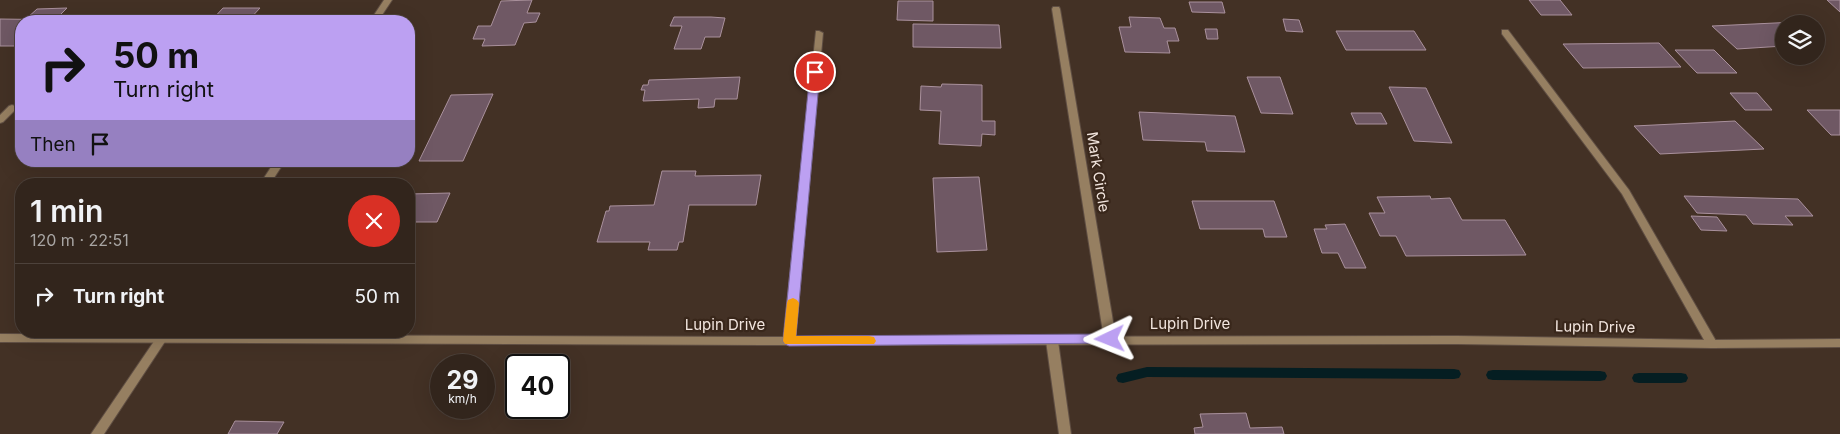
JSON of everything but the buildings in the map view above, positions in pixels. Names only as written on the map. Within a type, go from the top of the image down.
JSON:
[{"type":"street","points":[[378,15],[388,0]]},
{"type":"street","name":"Mark Circle","points":[[1056,9],[1110,339]]},
{"type":"street","points":[[1506,32],[1626,192],[1712,344]]},
{"type":"street","points":[[789,341],[819,34]]},
{"type":"street","points":[[0,120],[12,108]]},
{"type":"street","points":[[269,178],[276,167]]},
{"type":"street","name":"Lupin Drive","points":[[415,337],[789,341],[1052,341],[1110,339],[1457,340],[1712,344],[1840,343]]},
{"type":"street","name":"Lupin Drive","points":[[0,338],[15,338]]},
{"type":"street","points":[[97,434],[162,338]]},
{"type":"street","points":[[1052,341],[1064,434]]},
{"type":"waterway","points":[[1123,378],[1147,372],[1454,374]]},
{"type":"waterway","points":[[1493,375],[1600,376]]},
{"type":"waterway","points":[[1639,378],[1681,378]]},
{"type":"slow traffic","points":[[793,303],[789,341],[869,341]]},
{"type":"route","points":[[815,72],[789,341],[1052,341],[1110,339]]}]
